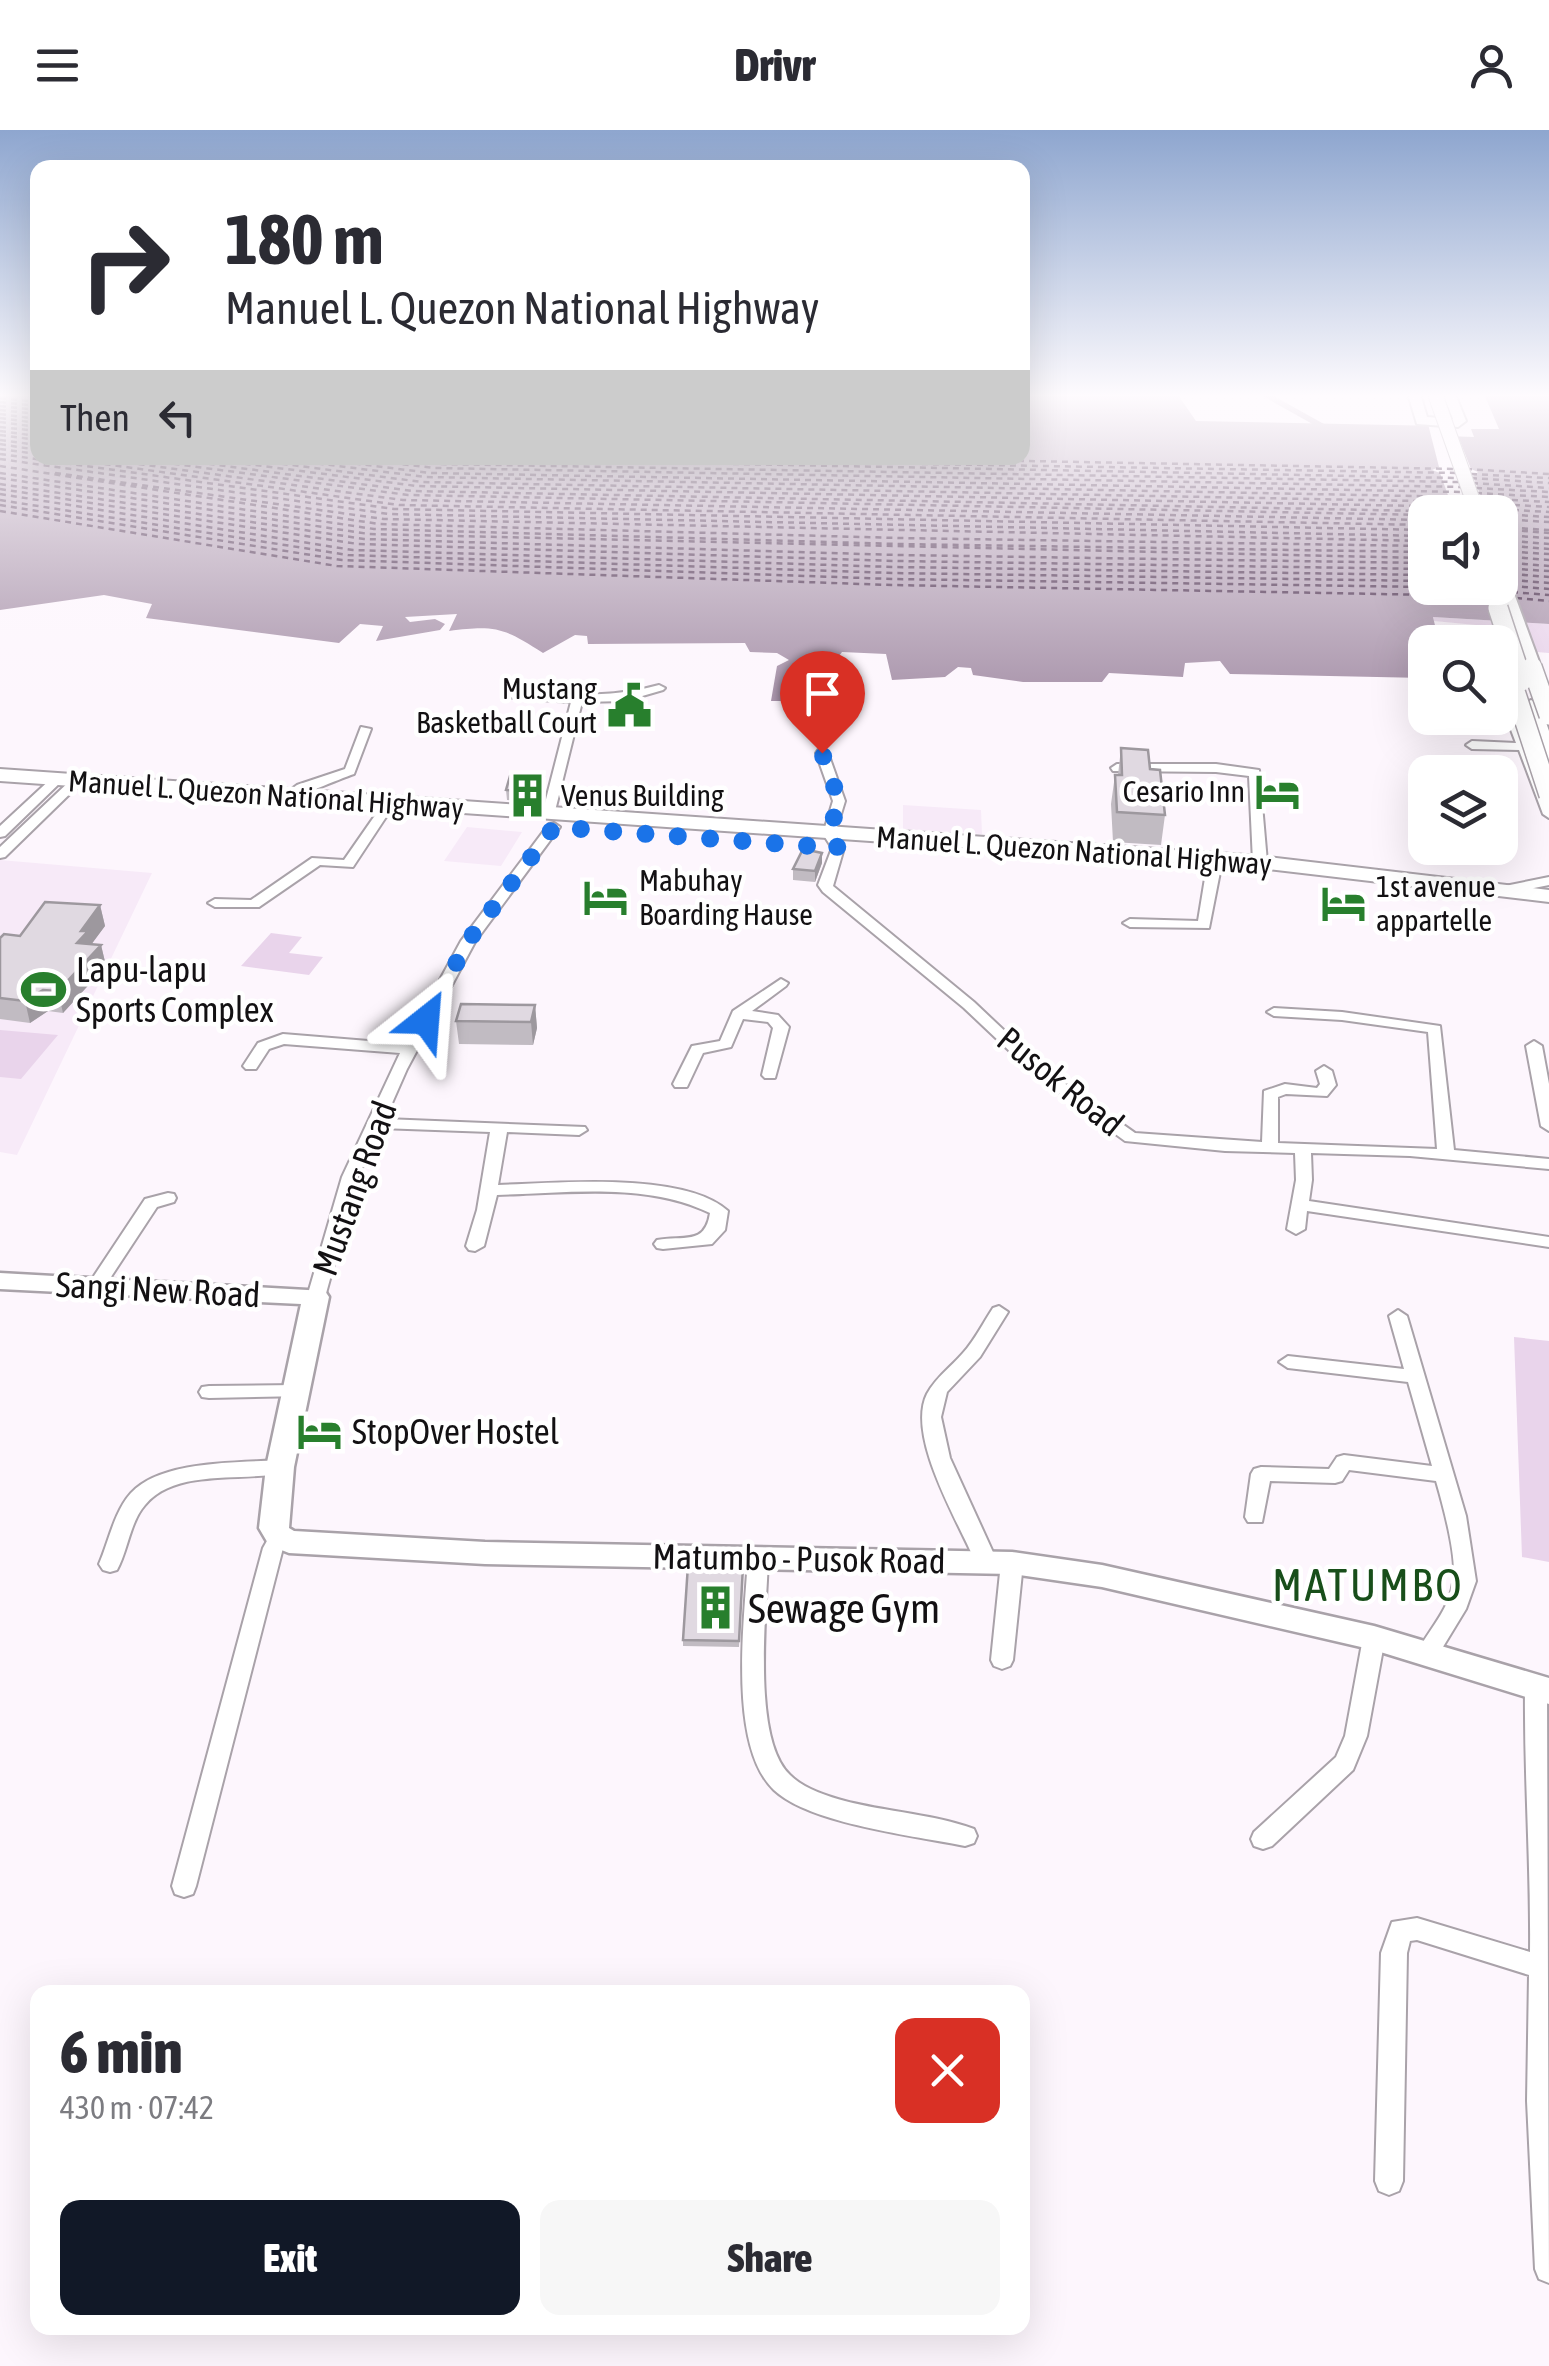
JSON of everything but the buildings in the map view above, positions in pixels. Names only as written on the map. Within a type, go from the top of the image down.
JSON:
[{"type":"main road","points":[[1510,605],[1549,716]]},
{"type":"main road","points":[[1518,666],[1549,759]]},
{"type":"main road","points":[[1518,700],[1549,795]]},
{"type":"main road","name":"Manuel L. Quezon National Highway","points":[[0,775],[61,787],[380,817],[551,821]]},
{"type":"main road","name":"Manuel L. Quezon National Highway","points":[[0,788],[290,796],[551,821],[1213,872],[1549,893]]},
{"type":"main road","name":"Manuel L. Quezon National Highway","points":[[834,841],[1260,862],[1549,909]]},
{"type":"street","points":[[506,691],[513,695],[631,696],[659,688]]},
{"type":"street","points":[[551,821],[578,696]]},
{"type":"street","points":[[290,796],[300,788],[350,771],[365,729]]},
{"type":"street","points":[[1518,735],[1549,814]]},
{"type":"street","points":[[1472,744],[1522,747]]},
{"type":"street","name":"Pusok Road","points":[[822,753],[839,800],[825,885],[828,889],[969,1004],[1042,1074],[1131,1138],[1446,1154],[1549,1164]]},
{"type":"street","points":[[1117,768],[1255,772],[1260,862]]},
{"type":"street","points":[[0,833],[61,787]]},
{"type":"street","points":[[0,854],[61,787]]},
{"type":"street","points":[[214,903],[254,904],[317,861],[348,864],[380,817]]},
{"type":"street","name":"Mustang Road","points":[[316,1297],[350,1177],[410,1048],[468,941],[551,821]]},
{"type":"street","points":[[1130,923],[1200,927],[1213,872]]},
{"type":"street","points":[[1505,890],[1549,881]]},
{"type":"street","points":[[681,1084],[697,1049],[726,1044],[738,1014],[781,983]]},
{"type":"street","points":[[1274,1012],[1435,1028],[1446,1154]]},
{"type":"street","points":[[738,1014],[773,1018],[781,1027],[770,1076]]},
{"type":"street","points":[[251,1066],[263,1046],[282,1040],[410,1048]]},
{"type":"street","points":[[1534,1046],[1549,1126]]},
{"type":"street","points":[[1270,1147],[1270,1094],[1284,1089],[1321,1092],[1328,1085],[1324,1071]]},
{"type":"street","points":[[373,1123],[579,1130]]},
{"type":"street","points":[[475,1246],[498,1129]]},
{"type":"street","points":[[1296,1229],[1304,1180],[1303,1148]]},
{"type":"street","points":[[488,1190],[650,1190],[690,1197],[719,1211],[716,1230],[706,1240],[663,1244]]},
{"type":"street","points":[[96,1288],[151,1203],[168,1198]]},
{"type":"street","points":[[1300,1205],[1549,1242]]},
{"type":"street","name":"Sangi New Road","points":[[0,1281],[316,1297]]},
{"type":"street","points":[[184,1886],[272,1548],[279,1537],[274,1528],[280,1467],[316,1297]]},
{"type":"street","points":[[999,1312],[972,1354],[942,1385],[932,1403],[942,1470],[999,1562],[1002,1660]]},
{"type":"street","points":[[1398,1316],[1456,1516],[1465,1580],[1456,1609],[1427,1654]]},
{"type":"street","points":[[1288,1362],[1413,1376]]},
{"type":"street","points":[[209,1392],[296,1391]]},
{"type":"street","points":[[1255,1516],[1261,1474],[1335,1476],[1344,1462],[1443,1474]]},
{"type":"street","points":[[110,1564],[136,1502],[150,1486],[180,1478],[280,1467]]},
{"type":"street","name":"Matumbo - Pusok Road","points":[[279,1537],[289,1542],[484,1553],[999,1562],[1102,1576],[1374,1638],[1542,1690]]},
{"type":"street","points":[[758,1556],[757,1736],[770,1770],[793,1789],[846,1810],[965,1836]]},
{"type":"street","points":[[1263,1838],[1345,1763],[1356,1736],[1374,1638]]},
{"type":"street","points":[[1542,1690],[1549,2268]]},
{"type":"street","points":[[1388,2181],[1394,1952],[1401,1930],[1418,1929],[1546,1969]]},
{"type":"shaded area","points":[[0,498],[1408,498],[1408,605],[1518,605],[1518,498],[1549,498],[1549,624],[1433,617],[1435,625],[1408,625],[1408,678],[1230,674],[1220,661],[1185,663],[1183,677],[1109,673],[1102,682],[1023,682],[973,675],[971,668],[958,667],[945,677],[892,680],[886,654],[842,652],[833,664],[836,701],[771,701],[777,666],[789,660],[777,653],[750,652],[745,643],[588,644],[587,636],[575,635],[543,653],[499,630],[449,631],[457,614],[405,617],[410,622],[435,619],[445,624],[440,630],[376,641],[383,626],[360,624],[339,643],[146,618],[152,604],[104,595],[0,610]]},
{"type":"shaded area","points":[[1433,617],[1549,624],[1549,653],[1518,650],[1518,625],[1434,621]]},
{"type":"shaded area","points":[[903,805],[981,810],[982,834],[903,829]]},
{"type":"shaded area","points":[[467,827],[522,832],[501,866],[444,861]]},
{"type":"shaded area","points":[[0,860],[152,873],[17,1155],[0,1152]]},
{"type":"shaded area","points":[[271,933],[302,937],[289,953],[323,957],[309,975],[241,966]]},
{"type":"shaded area","points":[[0,1030],[58,1035],[21,1079],[0,1077]]},
{"type":"shaded area","points":[[1514,1337],[1549,1341],[1549,1562],[1522,1557]]},
{"type":"ferry route","points":[[27,498],[353,550],[895,567],[1408,575]]},
{"type":"ferry route","points":[[61,498],[358,544],[896,561],[1408,569]]},
{"type":"ferry route","points":[[95,498],[364,539],[897,555],[1408,563]]},
{"type":"ferry route","points":[[134,498],[369,534],[1408,558]]},
{"type":"ferry route","points":[[169,498],[374,529],[898,544],[1408,552]]},
{"type":"ferry route","points":[[211,498],[379,524],[899,538],[1408,546]]},
{"type":"ferry route","points":[[236,498],[384,519],[1408,541]]},
{"type":"ferry route","points":[[278,498],[389,514],[1408,536]]},
{"type":"ferry route","points":[[318,498],[394,509],[1408,530]]},
{"type":"ferry route","points":[[351,498],[399,505],[1408,525]]},
{"type":"ferry route","points":[[391,498],[1408,520]]},
{"type":"ferry route","points":[[578,498],[1408,515]]},
{"type":"ferry route","points":[[783,498],[1408,511]]},
{"type":"ferry route","points":[[1035,498],[1408,506]]},
{"type":"ferry route","points":[[1277,498],[1408,501]]},
{"type":"ferry route","points":[[0,500],[348,555],[894,573],[1408,581]]},
{"type":"ferry route","points":[[1518,500],[1549,502]]},
{"type":"ferry route","points":[[0,505],[342,560],[893,579],[1408,587]]},
{"type":"ferry route","points":[[1518,505],[1549,507]]},
{"type":"ferry route","points":[[1518,510],[1549,512]]},
{"type":"ferry route","points":[[0,511],[337,566],[892,585],[1408,595]]},
{"type":"ferry route","points":[[1518,515],[1549,517]]},
{"type":"ferry route","points":[[1518,520],[1549,522]]},
{"type":"ferry route","points":[[1518,528],[1549,530]]},
{"type":"ferry route","points":[[1518,530],[1549,533]]},
{"type":"ferry route","points":[[1518,536],[1549,538]]},
{"type":"ferry route","points":[[1518,541],[1549,544]]},
{"type":"ferry route","points":[[1518,546],[1549,549]]},
{"type":"ferry route","points":[[1518,552],[1549,554]]},
{"type":"ferry route","points":[[1518,557],[1549,560]]},
{"type":"ferry route","points":[[1518,563],[1549,566]]},
{"type":"ferry route","points":[[1518,569],[1549,571]]},
{"type":"ferry route","points":[[1518,574],[1549,577]]},
{"type":"ferry route","points":[[1518,580],[1549,583]]},
{"type":"ferry route","points":[[1518,587],[1549,589]]},
{"type":"ferry route","points":[[1518,592],[1549,595]]},
{"type":"ferry route","points":[[1518,598],[1549,601]]},
{"type":"place","name":"Mustang Basketball Court","points":[[630,705]]},
{"type":"place","name":"Cesario Inn","points":[[1278,791]]},
{"type":"place","name":"Venus Building","points":[[528,795]]},
{"type":"place","name":"Mabuhay Boarding Hause","points":[[606,897]]},
{"type":"place","name":"1st avenue appartelle","points":[[1343,903]]},
{"type":"place","name":"Lapu-lapu Sports Complex","points":[[43,989]]},
{"type":"place","name":"StopOver Hostel","points":[[319,1431]]},
{"type":"place","name":"Sewage Gym","points":[[715,1608]]},
{"type":"district","name":"MATUMBO","points":[[1368,1585]]},
{"type":"route","points":[[426,1020],[468,941],[554,827],[838,848],[829,834],[839,800],[822,753]]}]
